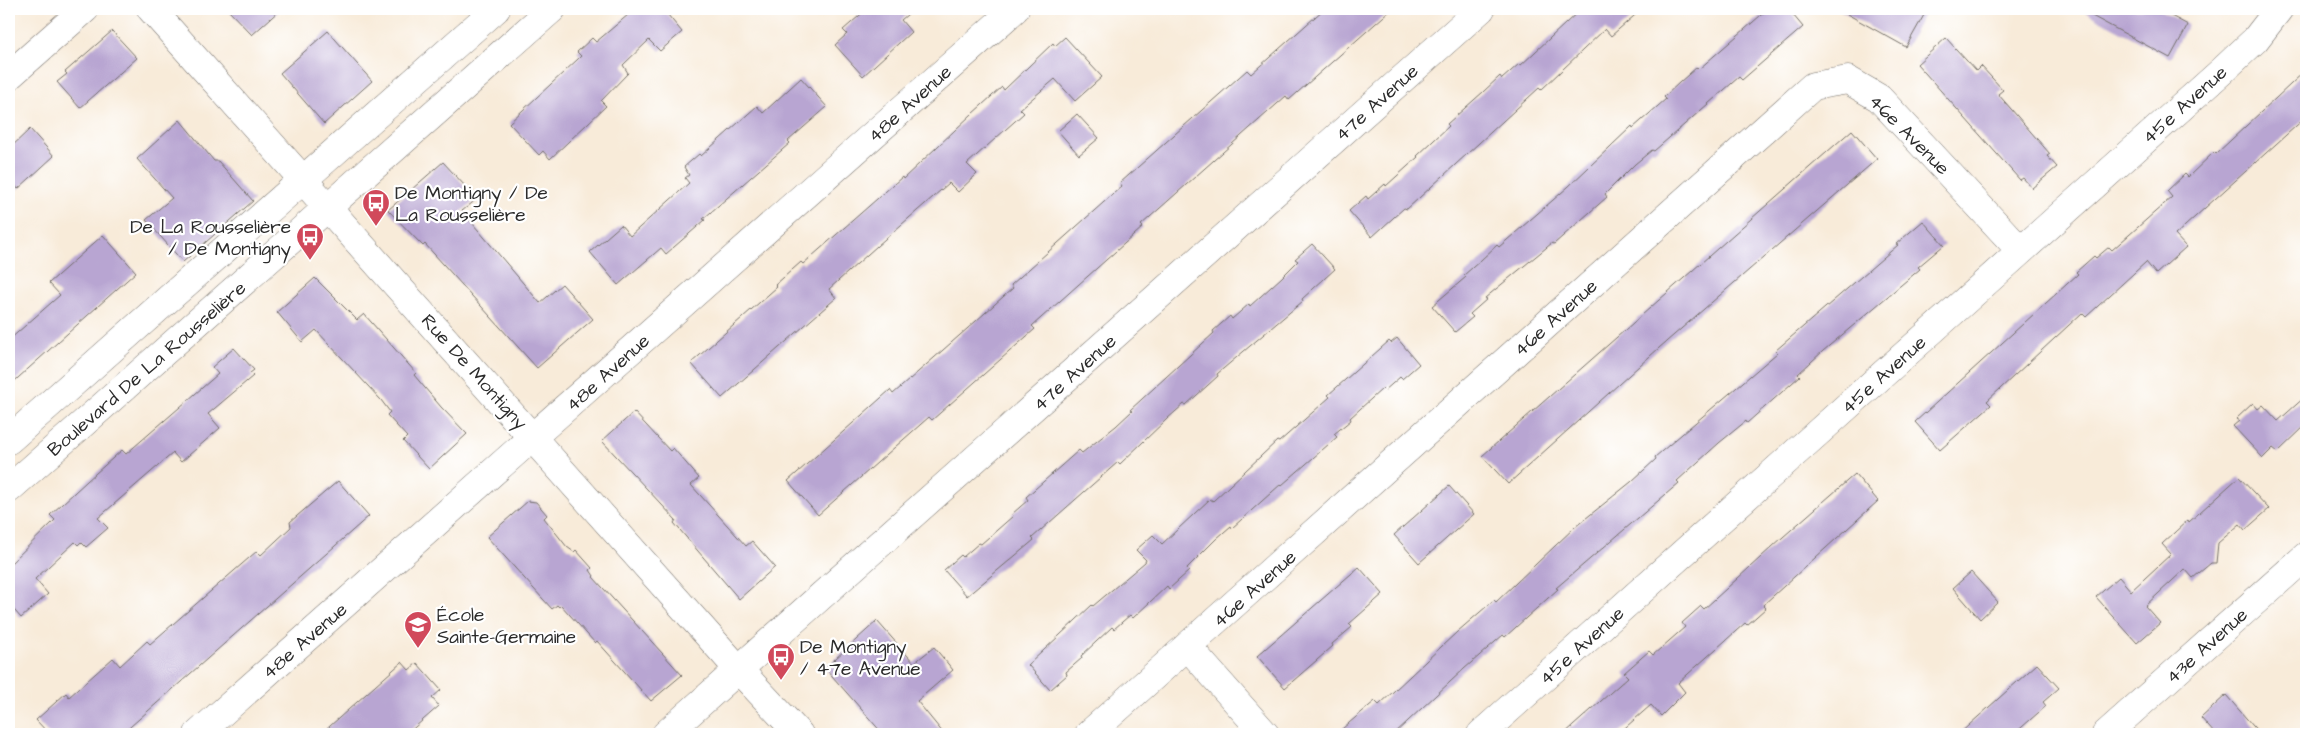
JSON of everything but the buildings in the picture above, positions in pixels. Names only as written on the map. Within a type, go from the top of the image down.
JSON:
[{"type":"street","points":[[9,76],[85,9]]},
{"type":"street","name":"Rue De Montigny","points":[[151,9],[302,180],[534,437],[739,670],[799,734]]},
{"type":"street","name":"Boulevard De La Rousselière","points":[[9,440],[496,9]]},
{"type":"street","name":"Boulevard De La Rousselière","points":[[9,489],[552,9]]},
{"type":"street","name":"48e Avenue","points":[[198,734],[1015,9]]},
{"type":"street","name":"47e Avenue","points":[[666,734],[1482,9]]},
{"type":"street","name":"45e Avenue","points":[[1481,734],[2222,71],[2254,40],[2279,9]]},
{"type":"street","name":"46e Avenue","points":[[1089,734],[1813,86],[1848,80],[1879,98],[2020,250]]},
{"type":"street","name":"43e Avenue","points":[[2123,729],[2306,556]]},
{"type":"street","points":[[1188,647],[1265,734]]},
{"type":"place","name":"De Montigny / De La Rousselière","points":[[376,227]]},
{"type":"place","name":"De La Rousselière / De Montigny","points":[[310,261]]},
{"type":"place","name":"École Sainte-Germaine","points":[[418,649]]},
{"type":"place","name":"De Montigny / 47e Avenue","points":[[781,681]]}]
